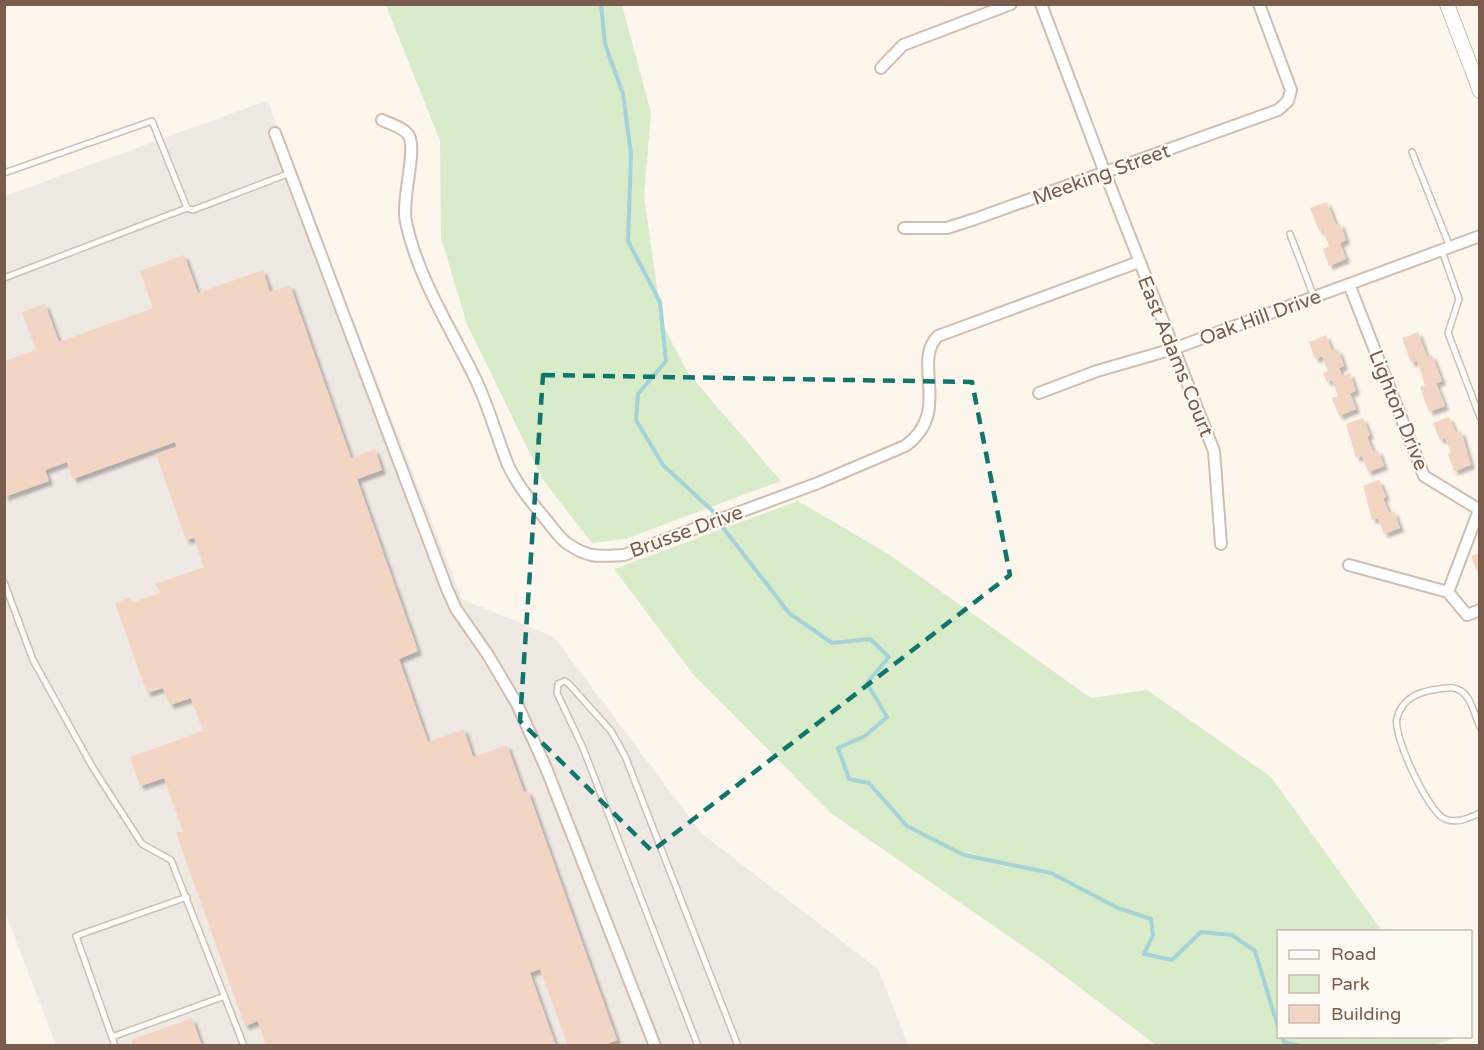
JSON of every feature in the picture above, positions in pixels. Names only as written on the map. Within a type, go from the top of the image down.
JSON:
[{"type":"street","points":[[881,68],[903,45],[1011,4]]},
{"type":"street","name":"East Adams Court","points":[[1041,4],[1214,451],[1221,544]]},
{"type":"street","name":"Meeking Street","points":[[904,228],[947,228],[1278,110],[1291,96],[1290,83],[1259,4]]},
{"type":"street","points":[[1447,4],[1479,91]]},
{"type":"street","name":"Brusse Drive","points":[[382,120],[401,129],[409,136],[411,146],[405,196],[405,218],[413,250],[423,278],[443,319],[475,377],[509,467],[535,507],[567,544],[592,557],[624,555],[818,483],[905,446],[917,437],[927,419],[929,356],[933,341],[938,336],[1139,262]]},
{"type":"street","points":[[275,133],[447,589],[456,609],[488,655],[517,704],[546,768],[655,1046]]},
{"type":"street","name":"Oak Hill Drive","points":[[1039,393],[1097,371],[1173,349],[1479,236]]},
{"type":"street","name":"Lighton Drive","points":[[1349,284],[1424,476],[1479,510]]},
{"type":"street","points":[[1448,592],[1479,510]]},
{"type":"street","points":[[1349,565],[1448,592],[1467,615],[1479,610]]},
{"type":"lane","points":[[4,173],[152,121],[187,208]]},
{"type":"lane","points":[[1412,152],[1446,249],[1459,299],[1448,333],[1479,417]]},
{"type":"lane","points":[[4,278],[187,208],[192,210],[290,173]]},
{"type":"lane","points":[[1290,234],[1314,297]]},
{"type":"lane","points":[[4,582],[33,660],[93,768],[142,844],[171,860],[244,1046]]},
{"type":"lane","points":[[698,1046],[583,748],[557,693],[558,684],[565,681],[611,731],[625,756],[738,1046]]},
{"type":"lane","points":[[1479,727],[1469,701],[1462,692],[1452,687],[1416,694],[1408,699],[1401,708],[1396,721],[1414,774],[1435,812],[1444,819],[1458,822],[1479,813]]},
{"type":"lane","points":[[115,1046],[76,936],[187,897]]},
{"type":"lane","points":[[112,1037],[225,996]]},
{"type":"highlighted area","points":[[543,375],[972,382],[1010,575],[652,851],[520,721]]},
{"type":"shaded area","points":[[268,102],[462,599],[554,637],[701,833],[878,969],[908,1045],[56,1045],[5,912],[5,196]]},
{"type":"green space","points":[[386,5],[622,5],[651,113],[644,196],[662,323],[688,373],[781,481],[625,539],[592,543],[543,480],[467,324],[441,238],[440,141]]},
{"type":"green space","points":[[798,501],[887,553],[1091,698],[1147,690],[1271,777],[1381,930],[1277,930],[1277,1038],[1455,1038],[1431,1046],[1156,1045],[1043,960],[832,814],[692,673],[614,569]]},
{"type":"building","points":[[1327,202],[1336,225],[1340,223],[1346,240],[1340,243],[1346,259],[1329,266],[1323,249],[1329,246],[1323,230],[1319,231],[1310,208]]},
{"type":"building","points":[[184,255],[198,293],[263,270],[270,292],[290,285],[351,458],[375,449],[382,470],[357,479],[418,651],[399,659],[428,742],[464,729],[473,757],[507,745],[524,792],[528,791],[617,1040],[602,1046],[568,1046],[540,969],[530,973],[556,1046],[266,1046],[258,1021],[245,1026],[176,833],[183,831],[164,778],[140,786],[130,757],[203,731],[191,698],[170,705],[163,688],[147,693],[115,603],[129,598],[131,603],[160,593],[156,584],[204,567],[194,538],[186,540],[156,454],[177,447],[175,442],[73,479],[67,462],[45,470],[49,481],[4,497],[4,361],[36,350],[22,312],[45,304],[59,342],[153,308],[140,271]]},
{"type":"building","points":[[1418,332],[1427,357],[1432,355],[1442,381],[1436,383],[1445,406],[1429,412],[1420,387],[1425,385],[1417,361],[1411,363],[1402,338]]},
{"type":"building","points":[[1326,335],[1332,351],[1338,349],[1344,366],[1339,368],[1342,376],[1350,373],[1356,391],[1350,393],[1356,409],[1339,416],[1332,398],[1338,396],[1332,380],[1327,382],[1323,373],[1328,371],[1322,356],[1315,359],[1309,342]]},
{"type":"building","points":[[1449,417],[1456,433],[1461,431],[1471,465],[1454,471],[1448,454],[1451,453],[1445,438],[1440,440],[1433,423]]},
{"type":"building","points":[[1363,418],[1370,435],[1367,436],[1373,452],[1378,450],[1384,466],[1368,472],[1362,456],[1356,458],[1346,424]]},
{"type":"building","points":[[1379,480],[1389,513],[1394,511],[1400,528],[1384,534],[1378,518],[1372,520],[1363,486]]},
{"type":"building","points":[[1480,553],[1480,572],[1478,573],[1471,556]]},
{"type":"building","points":[[192,1018],[202,1046],[133,1046],[131,1040]]},
{"type":"waterway","points":[[601,4],[605,44],[623,94],[631,154],[628,241],[660,302],[666,361],[638,394],[636,420],[663,465],[717,515]]},
{"type":"waterway","points":[[721,525],[789,613],[832,643],[870,639],[889,657],[867,683],[887,717],[865,736],[838,748],[849,779],[869,783],[907,826],[964,855],[1051,873],[1118,908],[1151,919],[1153,935],[1144,954],[1172,960],[1201,932],[1232,935],[1255,951],[1277,1024]]},
{"type":"waterway","points":[[1283,1038],[1284,1042],[1300,1046]]}]
